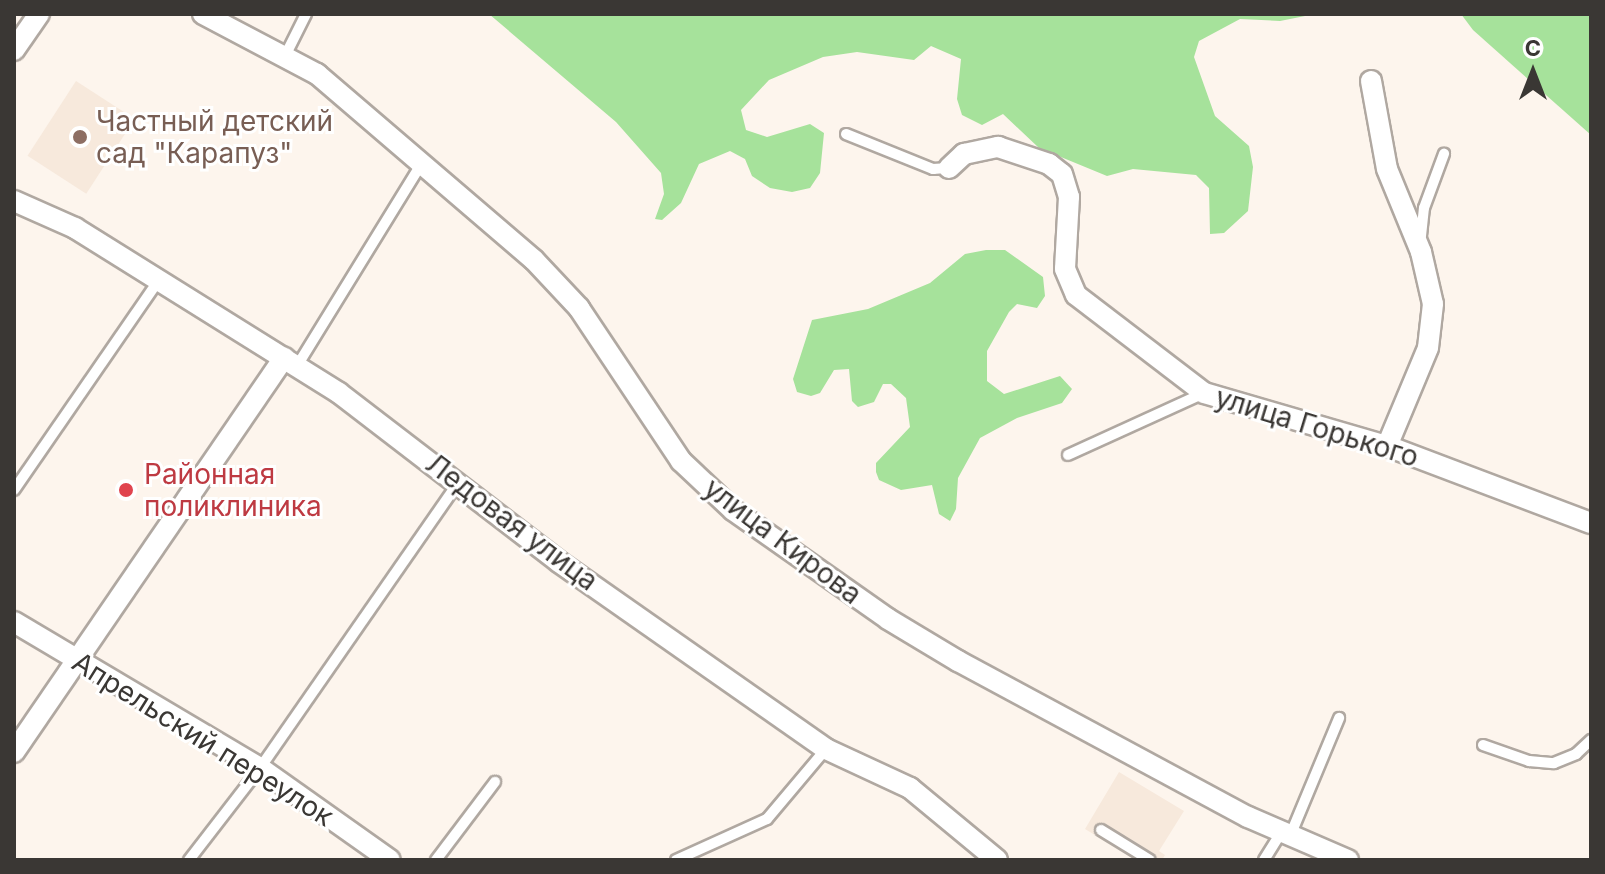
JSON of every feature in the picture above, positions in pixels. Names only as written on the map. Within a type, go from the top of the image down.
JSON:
[{"type":"street","points":[[14,50],[39,14]]},
{"type":"street","name":"улица Кирова","points":[[203,14],[286,54],[317,74],[558,283],[681,461],[733,510],[888,619],[958,661],[1323,856],[1348,860]]},
{"type":"street","points":[[1371,81],[1387,169],[1421,252],[1433,304],[1432,326],[1387,446]]},
{"type":"street","name":"улица Горького","points":[[949,168],[964,154],[998,147],[1049,164],[1062,174],[1069,197],[1065,269],[1076,295],[1204,393],[1387,446],[1591,523]]},
{"type":"street","name":"Ледовая улица","points":[[17,208],[75,228],[291,362],[458,483],[559,562],[826,749],[910,788],[997,860]]},
{"type":"street","points":[[14,752],[291,362]]},
{"type":"street","name":"Апрельский переулок","points":[[14,622],[260,768],[390,860]]},
{"type":"lane","points":[[286,54],[306,14]]},
{"type":"lane","points":[[846,134],[933,169],[949,168]]},
{"type":"lane","points":[[1421,252],[1424,208],[1444,154]]},
{"type":"lane","points":[[291,362],[422,162]]},
{"type":"lane","points":[[14,490],[159,280]]},
{"type":"lane","points":[[1068,455],[1204,393]]},
{"type":"lane","points":[[189,860],[260,768],[458,483]]},
{"type":"lane","points":[[1264,860],[1285,836],[1339,718]]},
{"type":"lane","points":[[1483,745],[1529,761],[1554,763],[1576,754],[1591,740]]},
{"type":"lane","points":[[676,860],[767,819],[826,749]]},
{"type":"lane","points":[[436,860],[495,782]]},
{"type":"lane","points":[[1101,830],[1150,860]]},
{"type":"shaded area","name":"Частный детский сад \"Карапуз\"","points":[[76,81],[135,119],[86,194],[28,156]]},
{"type":"shaded area","points":[[1119,772],[1184,811],[1159,851],[1165,855],[1162,860],[1136,860],[1085,829]]},
{"type":"green space","points":[[489,14],[1315,14],[1280,21],[1240,19],[1199,41],[1194,57],[1215,116],[1249,146],[1253,167],[1248,211],[1224,233],[1210,234],[1209,188],[1196,175],[1133,169],[1107,176],[1039,148],[1003,114],[982,125],[962,115],[957,99],[961,59],[931,46],[914,60],[857,52],[823,57],[769,80],[741,110],[746,130],[767,137],[810,124],[824,133],[820,173],[810,188],[792,192],[770,188],[752,176],[745,159],[730,151],[699,164],[681,203],[662,220],[655,219],[664,194],[661,173],[616,122]]},
{"type":"green space","points":[[1461,14],[1591,14],[1591,135],[1473,30]]},
{"type":"green space","points":[[1005,250],[1043,277],[1045,296],[1037,308],[1017,304],[1009,312],[987,351],[987,381],[1004,394],[1060,376],[1072,389],[1062,403],[1017,418],[980,438],[958,478],[956,509],[950,521],[939,514],[932,485],[901,490],[879,480],[876,463],[910,427],[906,398],[891,384],[883,384],[874,402],[858,407],[852,401],[849,369],[834,370],[820,393],[811,396],[797,392],[793,379],[812,320],[868,309],[930,283],[965,254]]},
{"type":"place","name":"Частный детский сад \"Карапуз\"","points":[[80,137]]},
{"type":"place","name":"Районная поликлиника","points":[[126,490]]}]
